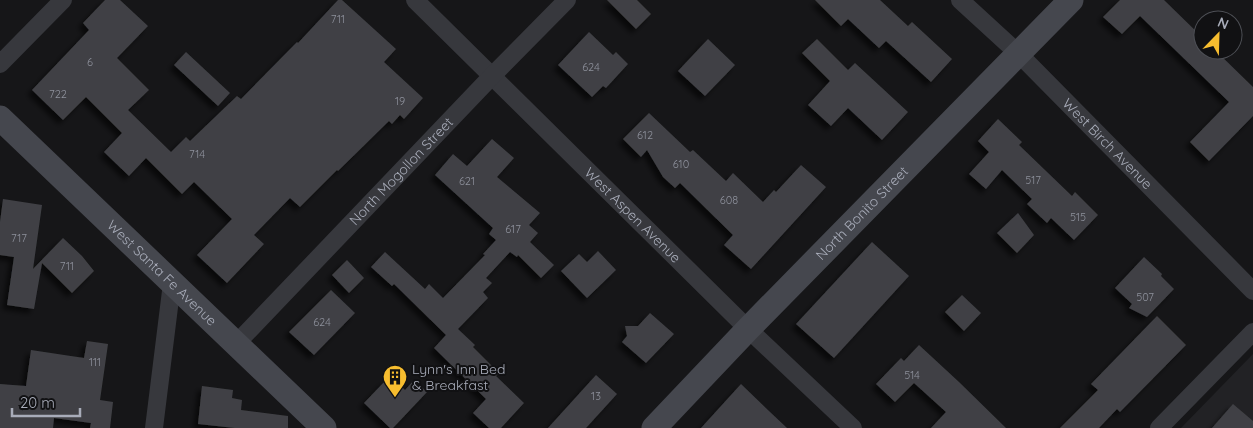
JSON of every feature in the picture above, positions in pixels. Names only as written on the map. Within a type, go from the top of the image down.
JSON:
[{"type":"street","points":[[0,64],[63,0]]},
{"type":"street","name":"West Aspen Avenue","points":[[415,0],[748,329],[853,428]]},
{"type":"street","name":"North Mogollon Street","points":[[236,344],[491,76],[567,0]]},
{"type":"street","name":"West Birch Avenue","points":[[960,0],[1019,54],[1253,292]]},
{"type":"street","name":"North Bonito Street","points":[[654,428],[748,329],[1071,0]]},
{"type":"street","name":"West Santa Fe Avenue","points":[[1,120],[324,428]]},
{"type":"street","points":[[154,428],[172,283]]},
{"type":"street","points":[[1159,428],[1253,332]]},
{"type":"shaded area","points":[[1253,354],[1253,428],[1181,428]]},
{"type":"building","points":[[105,0],[120,0],[148,26],[117,58],[149,90],[128,110],[171,152],[186,137],[190,141],[237,96],[241,99],[298,43],[338,0],[342,0],[396,49],[384,62],[423,98],[404,119],[400,115],[392,124],[389,121],[300,207],[290,198],[254,235],[264,244],[227,283],[197,255],[232,219],[194,182],[182,194],[146,158],[129,176],[104,152],[122,133],[86,97],[63,120],[32,90],[89,30],[83,23]]},
{"type":"building","points":[[607,0],[637,0],[651,14],[636,29]]},
{"type":"building","points":[[815,0],[880,0],[908,26],[912,22],[952,59],[931,82],[886,41],[879,48],[848,19],[841,26]]},
{"type":"building","points":[[1120,0],[1164,0],[1193,28],[1193,60],[1225,60],[1253,87],[1253,116],[1209,161],[1190,142],[1229,102],[1140,16],[1122,34],[1103,17]]},
{"type":"building","points":[[589,32],[613,55],[616,52],[628,64],[606,88],[603,86],[592,97],[558,65]]},
{"type":"building","points":[[708,39],[735,65],[705,96],[678,71]]},
{"type":"building","points":[[817,39],[848,70],[855,63],[908,112],[882,140],[848,108],[831,126],[808,105],[830,81],[802,53]]},
{"type":"building","points":[[186,52],[230,93],[218,106],[174,65]]},
{"type":"building","points":[[649,113],[690,152],[693,150],[726,181],[733,173],[763,202],[774,190],[776,192],[801,165],[826,187],[751,269],[724,245],[733,235],[680,183],[675,188],[663,177],[647,150],[641,157],[623,139]]},
{"type":"building","points":[[998,119],[1022,142],[1019,145],[1072,196],[1075,192],[1098,215],[1074,240],[1051,218],[1047,223],[1027,204],[1032,199],[1002,170],[986,189],[969,174],[989,152],[978,141]]},
{"type":"building","points":[[492,139],[514,158],[497,177],[540,213],[529,225],[538,233],[530,242],[554,265],[541,278],[518,255],[517,257],[510,252],[486,278],[492,283],[483,292],[488,298],[458,329],[475,345],[473,347],[499,373],[496,376],[524,403],[501,428],[489,428],[473,413],[486,399],[434,348],[446,335],[394,284],[392,286],[371,267],[385,252],[425,289],[429,284],[443,298],[485,255],[483,254],[496,240],[489,234],[493,228],[435,175],[453,154],[467,166]]},
{"type":"building","points":[[3,199],[42,205],[33,269],[63,238],[82,256],[94,271],[72,293],[42,263],[34,309],[7,305],[14,257],[0,255],[0,222]]},
{"type":"building","points":[[1018,213],[1034,235],[1017,253],[997,233]]},
{"type":"building","points":[[872,242],[909,276],[834,358],[796,324]]},
{"type":"building","points":[[598,251],[616,270],[587,298],[561,271],[579,254],[587,262]]},
{"type":"building","points":[[1144,257],[1162,274],[1161,276],[1174,289],[1147,317],[1129,308],[1132,304],[1115,288]]},
{"type":"building","points":[[347,260],[364,278],[349,293],[332,275]]},
{"type":"building","points":[[331,290],[355,313],[314,355],[289,332]]},
{"type":"building","points":[[962,295],[981,313],[964,331],[945,312]]},
{"type":"building","points":[[650,313],[674,334],[646,363],[622,342],[627,336],[625,326],[638,326]]},
{"type":"building","points":[[1157,316],[1186,345],[1120,412],[1117,409],[1099,428],[1060,428],[1098,390],[1091,384]]},
{"type":"building","points":[[87,341],[108,344],[100,400],[113,402],[110,428],[90,428],[91,423],[54,418],[53,428],[0,428],[0,384],[26,386],[31,350],[84,358]]},
{"type":"building","points":[[919,345],[1006,428],[931,428],[946,412],[914,383],[895,402],[876,384],[901,358],[904,361]]},
{"type":"building","points":[[596,375],[617,394],[586,428],[548,428]]},
{"type":"building","name":"Lynn's Inn Bed & Breakfast","points":[[393,378],[405,390],[414,380],[427,392],[393,428],[390,428],[364,403],[386,380],[389,383]]},
{"type":"building","points":[[741,384],[769,411],[787,428],[701,428]]},
{"type":"building","points":[[202,386],[233,390],[232,398],[242,400],[241,410],[288,416],[288,428],[235,428],[198,424]]},
{"type":"building","points":[[1233,404],[1253,421],[1253,428],[1212,428]]},
{"type":"place","name":"Lynn's Inn Bed & Breakfast","points":[[395,398]]}]
